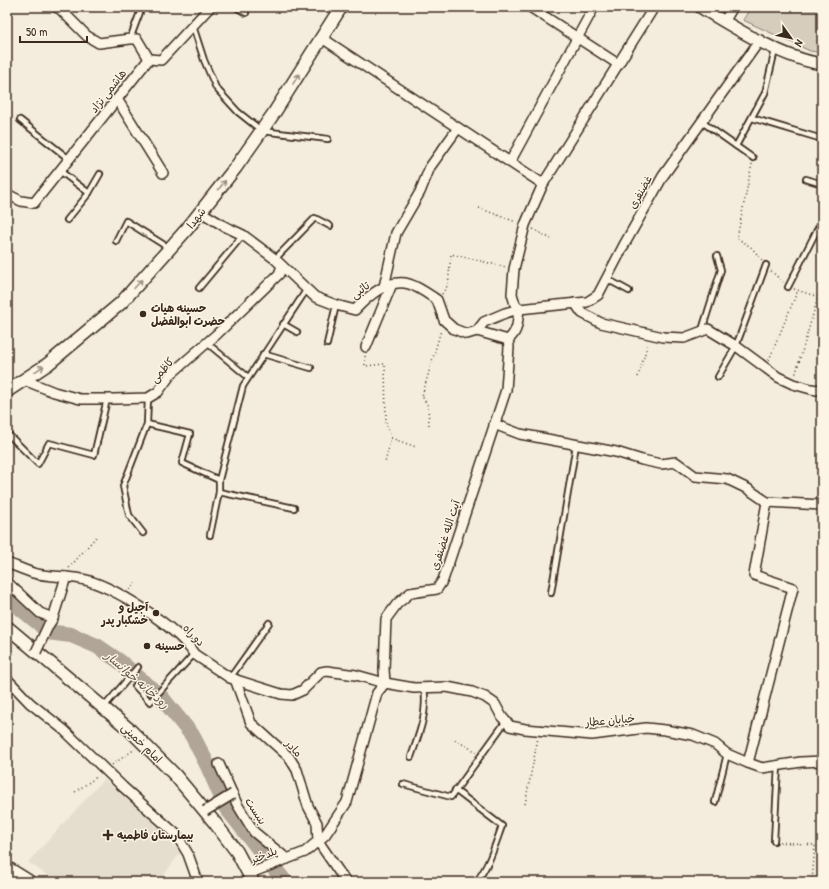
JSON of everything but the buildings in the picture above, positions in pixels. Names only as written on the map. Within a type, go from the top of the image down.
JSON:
[{"type":"main road","name":"شهدا","points":[[7,391],[48,364],[121,303],[170,249],[201,212],[262,131],[341,7]]},
{"type":"main road","name":"امام خمینی","points":[[7,627],[130,730],[175,775],[206,811],[237,852],[251,878]]},
{"type":"main road","points":[[7,869],[28,882]]},
{"type":"street","points":[[55,7],[60,9],[87,36],[99,44],[137,39],[149,59],[161,60],[210,7]]},
{"type":"street","points":[[530,7],[618,64]]},
{"type":"street","points":[[510,162],[594,7]]},
{"type":"street","points":[[388,285],[398,282],[409,284],[437,300],[444,320],[454,330],[467,334],[478,331],[508,343],[518,327],[519,309],[515,304],[512,294],[514,269],[525,225],[543,184],[654,7]]},
{"type":"street","points":[[700,7],[724,22],[776,48],[808,62],[822,64]]},
{"type":"street","points":[[724,22],[733,7]]},
{"type":"street","points":[[322,38],[543,184]]},
{"type":"street","name":"غضنفری","points":[[478,331],[484,322],[505,312],[519,309],[588,302],[598,295],[663,176],[760,40]]},
{"type":"street","name":"هاشمی نژاد","points":[[7,194],[21,201],[34,203],[149,59]]},
{"type":"street","points":[[117,99],[163,173]]},
{"type":"street","points":[[366,346],[388,285],[396,233],[420,192],[430,167],[458,128]]},
{"type":"street","name":"تائبی","points":[[201,212],[224,226],[243,235],[275,259],[315,297],[355,310],[361,303],[388,285]]},
{"type":"street","name":"کاظمی","points":[[24,380],[54,392],[80,399],[148,398],[158,392],[171,374],[207,343],[279,274],[282,266]]},
{"type":"street","points":[[575,303],[582,313],[601,323],[663,337],[684,338],[708,329],[736,346],[778,377],[793,384],[811,389],[817,390],[822,388]]},
{"type":"street","name":"آیت الله غضنفری","points":[[385,683],[384,669],[386,620],[397,604],[410,593],[437,589],[443,580],[506,390],[508,343]]},
{"type":"street","points":[[494,424],[520,434],[616,452],[661,464],[676,462],[695,476],[727,479],[748,488],[767,502],[822,505]]},
{"type":"street","points":[[748,763],[792,588],[754,575],[767,502]]},
{"type":"street","name":"دو راه","points":[[7,563],[33,573],[82,579],[104,586],[150,613],[176,634],[191,648],[194,654],[233,678],[281,694],[292,695],[303,690],[321,672],[327,671],[356,675],[385,683]]},
{"type":"street","points":[[36,652],[51,621],[64,577]]},
{"type":"street","points":[[7,582],[40,613],[51,621]]},
{"type":"street","name":"مادر","points":[[233,678],[251,723],[289,757],[297,770],[308,806],[317,823],[318,841]]},
{"type":"street","points":[[7,679],[30,703],[64,730],[123,787],[176,834],[188,854],[198,882]]},
{"type":"street","points":[[287,859],[305,852],[325,835],[347,802],[376,693],[385,683],[414,688],[447,687],[472,692],[485,697],[495,704],[506,721]]},
{"type":"street","name":"خیابان عطار","points":[[506,721],[510,726],[592,735],[646,728],[693,735],[715,744],[727,754],[762,768],[801,762],[822,761]]},
{"type":"street","name":"بنبست","points":[[219,764],[237,804],[254,832],[287,859]]},
{"type":"street","points":[[206,811],[233,794]]},
{"type":"street","points":[[318,841],[346,882]]},
{"type":"street","name":"پلدختر","points":[[251,878],[287,859]]},
{"type":"lane","points":[[130,39],[142,7]]},
{"type":"lane","points":[[236,7],[246,13]]},
{"type":"lane","points":[[193,26],[204,60],[216,88],[238,112],[262,131],[328,139]]},
{"type":"lane","points":[[736,146],[765,93],[776,48]]},
{"type":"lane","points":[[752,118],[822,139]]},
{"type":"lane","points":[[20,120],[69,159]]},
{"type":"lane","points":[[702,122],[753,158]]},
{"type":"lane","points":[[60,171],[89,193]]},
{"type":"lane","points":[[67,220],[89,193],[100,174]]},
{"type":"lane","points":[[806,179],[822,184]]},
{"type":"lane","points":[[275,259],[315,218],[330,226]]},
{"type":"lane","points":[[116,241],[126,221],[170,249]]},
{"type":"lane","points":[[788,287],[819,226],[822,227]]},
{"type":"lane","points":[[199,288],[243,235]]},
{"type":"lane","points":[[702,330],[721,270],[717,256]]},
{"type":"lane","points":[[718,377],[736,346],[766,265]]},
{"type":"lane","points":[[607,279],[629,291]]},
{"type":"lane","points":[[210,535],[219,492],[219,480],[243,386],[307,290]]},
{"type":"lane","points":[[327,344],[336,305]]},
{"type":"lane","points":[[283,324],[297,332]]},
{"type":"lane","points":[[207,343],[248,377]]},
{"type":"lane","points":[[264,354],[311,368]]},
{"type":"lane","points":[[143,533],[129,515],[123,486],[147,424],[148,398]]},
{"type":"lane","points":[[7,433],[38,464],[49,443],[94,455],[107,399]]},
{"type":"lane","points":[[147,424],[190,434],[182,463],[219,480]]},
{"type":"lane","points":[[551,593],[576,445]]},
{"type":"lane","points":[[219,492],[294,508]]},
{"type":"lane","points":[[233,678],[269,623]]},
{"type":"lane","points":[[135,686],[150,702],[194,654]]},
{"type":"lane","points":[[103,708],[138,668]]},
{"type":"lane","points":[[410,757],[423,723],[426,700],[424,688]]},
{"type":"lane","points":[[404,784],[451,797],[506,721]]},
{"type":"lane","points":[[714,802],[727,754]]},
{"type":"lane","points":[[774,841],[778,765]]},
{"type":"lane","points":[[456,790],[502,826],[492,853],[476,882]]},
{"type":"path","points":[[753,158],[737,238],[752,248],[771,272],[788,287],[818,297],[793,384]]},
{"type":"path","points":[[479,208],[525,225],[551,239]]},
{"type":"path","points":[[437,300],[448,286],[451,254],[514,269]]},
{"type":"path","points":[[766,368],[798,290]]},
{"type":"path","points":[[428,425],[428,406],[422,396],[444,320]]},
{"type":"path","points":[[638,377],[650,333]]},
{"type":"path","points":[[366,346],[365,366],[384,364],[386,422],[391,438],[385,463]]},
{"type":"path","points":[[391,438],[416,446]]},
{"type":"path","points":[[64,577],[96,537]]},
{"type":"path","points":[[525,804],[539,730]]},
{"type":"path","points":[[455,740],[482,754]]},
{"type":"path","points":[[774,841],[815,845],[812,882]]},
{"type":"shaded area","points":[[751,7],[822,7],[822,53],[810,51],[743,20]]},
{"type":"shaded area","name":"بیمارستان فاطمیه","points":[[104,779],[148,817],[180,853],[159,882],[57,882],[28,862]]},
{"type":"waterway","name":"رودخانه خوانسار","points":[[7,597],[40,624],[47,632],[71,635],[97,646],[119,661],[162,698],[192,735],[208,766],[226,807],[285,882]]},
{"type":"place","name":"حسینه هیات حضرت ابوالفضل","points":[[143,314]]},
{"type":"place","name":"آجیل و خشکبار پدر","points":[[156,613]]},
{"type":"place","name":"حسینه","points":[[147,646]]},
{"type":"place","name":"بیمارستان فاطمیه","points":[[108,835]]}]
